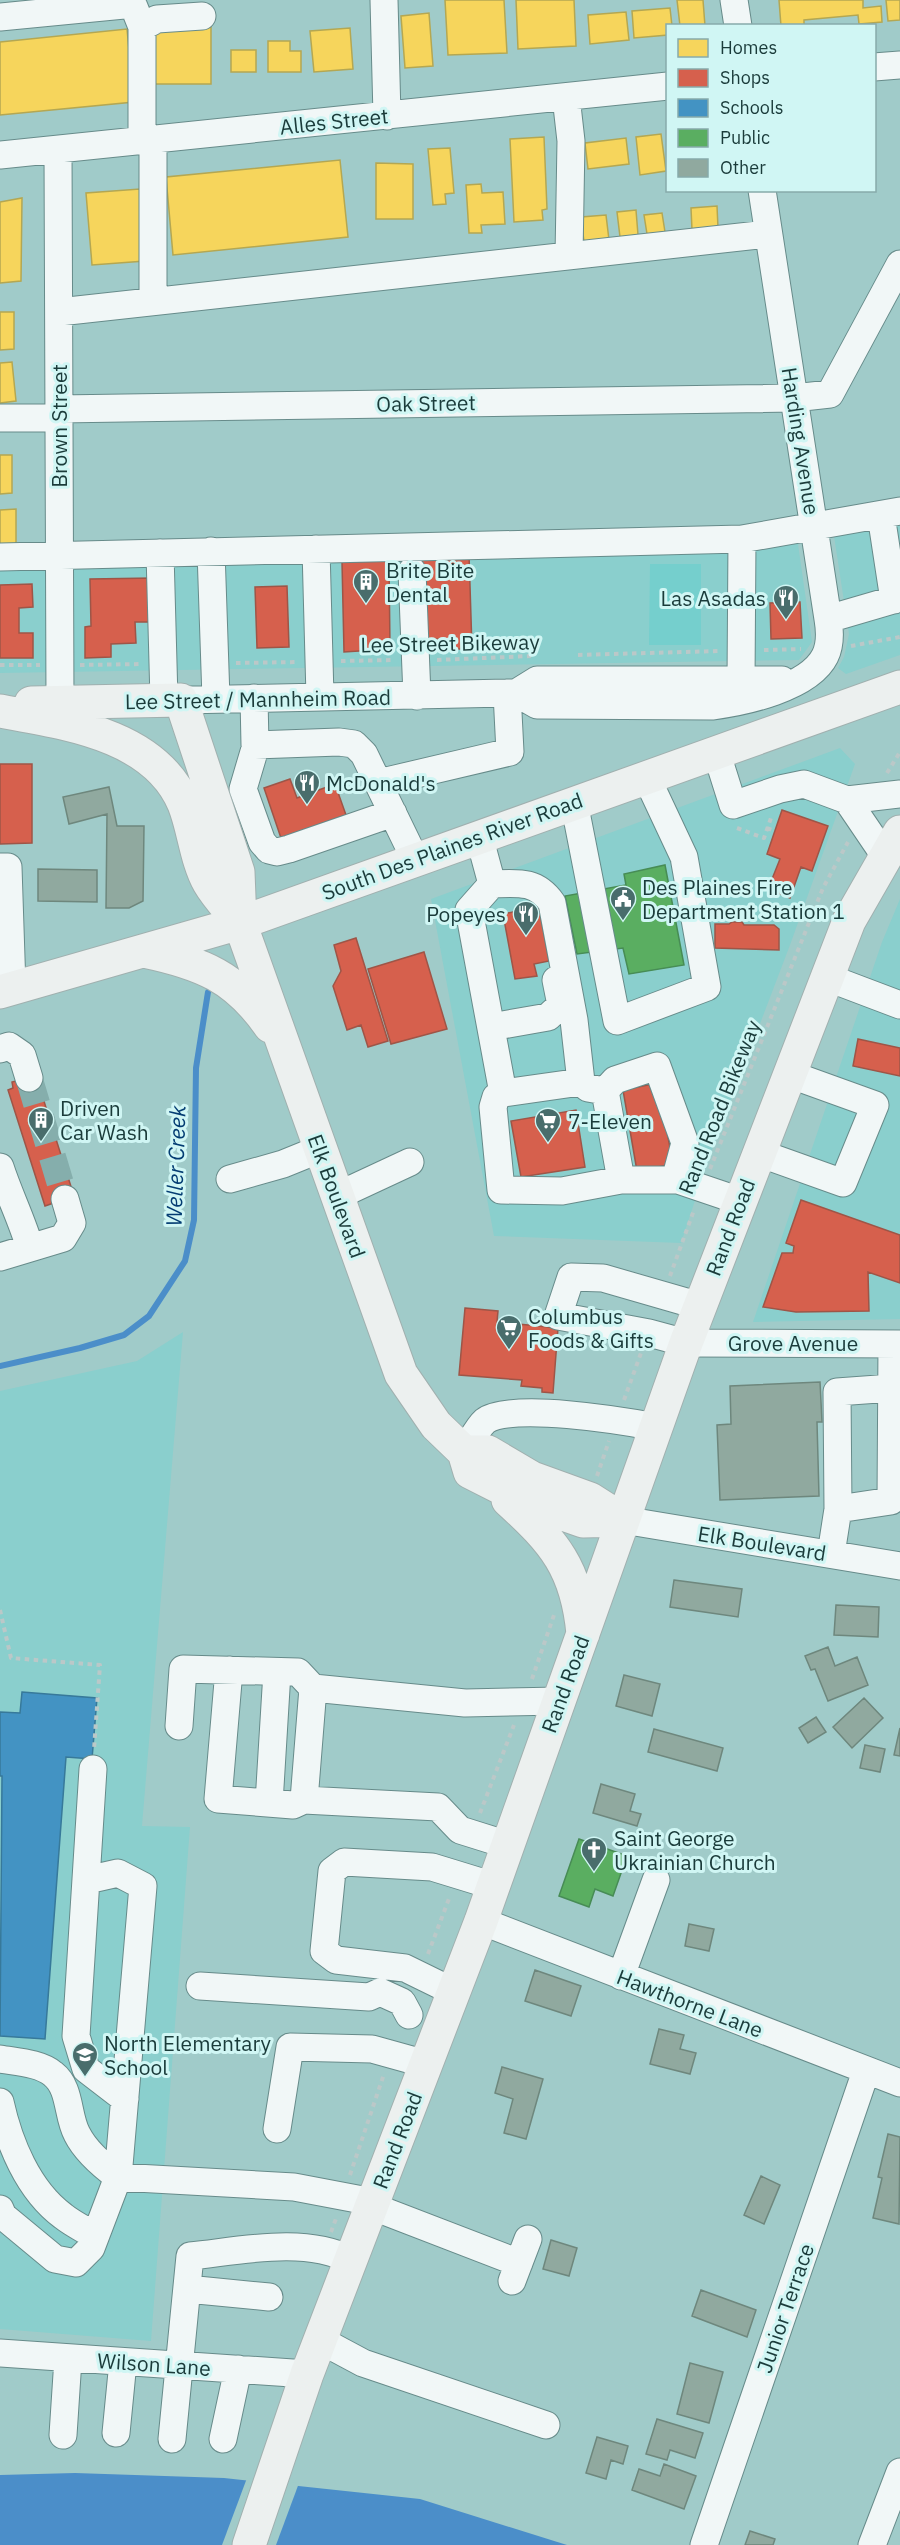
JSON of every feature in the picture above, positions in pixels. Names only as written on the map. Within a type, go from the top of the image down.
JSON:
[{"type":"main road","name":"South Des Plaines River Road","points":[[6,990],[240,923],[900,687]]},
{"type":"main road","name":"Lee Street / Mannheim Road","points":[[0,704],[172,700]]},
{"type":"main road","name":"Elk Boulevard","points":[[172,700],[238,872],[240,923],[401,1374],[436,1425],[464,1452],[470,1472],[491,1485],[583,1521],[623,1520]]},
{"type":"main road","name":"Elk Boulevard","points":[[0,711],[84,726],[116,739],[151,763],[169,781],[183,803],[209,882],[240,923]]},
{"type":"main road","name":"Rand Road","points":[[249,2545],[307,2374],[494,1886],[686,1343],[849,921],[892,844]]},
{"type":"main road","points":[[142,951],[182,959],[220,974],[259,1011],[282,1043]]},
{"type":"main road","name":"Elk Boulevard","points":[[464,1452],[488,1452],[531,1478],[590,1499],[623,1520]]},
{"type":"main road","points":[[491,1485],[546,1535],[562,1557],[581,1612],[583,1634]]},
{"type":"street","points":[[384,0],[387,116]]},
{"type":"street","points":[[734,0],[738,24]]},
{"type":"street","points":[[0,17],[124,4],[134,7],[142,27],[153,301]]},
{"type":"street","points":[[142,27],[157,19],[202,16]]},
{"type":"street","points":[[876,67],[900,65]]},
{"type":"street","name":"Alles Street","points":[[0,155],[666,86]]},
{"type":"street","points":[[566,97],[571,141],[569,256]]},
{"type":"street","name":"Brown Street","points":[[58,150],[60,702]]},
{"type":"street","name":"Harding Avenue","points":[[762,192],[815,528],[828,619],[830,639],[828,648]]},
{"type":"street","points":[[59,312],[768,234]]},
{"type":"street","name":"Oak Street","points":[[0,418],[59,413],[794,398],[830,394],[900,264]]},
{"type":"street","points":[[0,557],[742,539],[891,513],[897,599],[828,619]]},
{"type":"street","points":[[741,681],[742,539]]},
{"type":"street","points":[[316,549],[320,697]]},
{"type":"street","points":[[211,551],[216,699]]},
{"type":"street","points":[[160,553],[163,664],[172,700]]},
{"type":"street","points":[[412,571],[417,696]]},
{"type":"street","points":[[798,679],[814,669],[825,656],[828,648]]},
{"type":"street","name":"Lee Street / Mannheim Road","points":[[172,700],[512,693],[537,680],[798,679]]},
{"type":"street","name":"Lee Street / Mannheim Road","points":[[512,693],[537,705],[712,706],[739,702],[770,693],[798,679]]},
{"type":"street","points":[[378,783],[510,752],[512,693]]},
{"type":"street","points":[[254,698],[256,745],[243,789],[262,842],[269,850],[277,852],[289,849],[393,813]]},
{"type":"street","points":[[256,745],[339,742],[354,744],[364,754],[415,860]]},
{"type":"street","points":[[716,751],[733,805],[780,789],[804,784],[860,805],[892,844]]},
{"type":"street","points":[[574,802],[617,1021],[707,987],[684,858],[646,776]]},
{"type":"street","points":[[860,805],[900,794]]},
{"type":"street","points":[[479,836],[492,884]]},
{"type":"street","points":[[0,867],[8,867],[6,990]]},
{"type":"street","points":[[503,1093],[469,910],[492,884],[516,883],[539,889],[552,903],[574,1020],[621,1180]]},
{"type":"street","points":[[492,1034],[548,1017],[561,1005],[539,889]]},
{"type":"street","points":[[826,977],[898,1000]]},
{"type":"street","points":[[492,1034],[569,1027],[574,1020]]},
{"type":"street","points":[[0,1049],[9,1046],[22,1055],[29,1078]]},
{"type":"street","points":[[675,1180],[685,1143],[657,1066],[593,1087],[503,1093],[496,1097],[493,1107],[501,1190],[562,1191],[621,1180],[675,1180],[740,1201]]},
{"type":"street","points":[[759,1153],[843,1183],[875,1105],[789,1074]]},
{"type":"street","points":[[230,1179],[283,1164],[321,1149]]},
{"type":"street","points":[[337,1196],[410,1162]]},
{"type":"street","points":[[0,1167],[13,1208],[22,1220],[30,1248]]},
{"type":"street","points":[[0,1257],[63,1238],[72,1223],[66,1199]]},
{"type":"street","name":"Grove Avenue","points":[[663,1295],[603,1278],[571,1277],[558,1316],[649,1333],[686,1343],[896,1344]]},
{"type":"street","points":[[663,1295],[700,1306]]},
{"type":"street","points":[[838,1509],[891,1501],[892,1388],[896,1344]]},
{"type":"street","points":[[831,1554],[838,1509],[837,1392],[892,1388]]},
{"type":"street","points":[[464,1452],[486,1421],[512,1413],[616,1420],[656,1427]]},
{"type":"street","name":"Elk Boulevard","points":[[623,1520],[900,1566]]},
{"type":"street","points":[[179,1726],[183,1669],[298,1672],[313,1688],[465,1703],[559,1701]]},
{"type":"street","points":[[229,1670],[218,1799],[293,1805],[303,1800],[438,1807],[460,1830],[508,1845]]},
{"type":"street","points":[[269,1803],[277,1671]]},
{"type":"street","points":[[303,1800],[313,1688]]},
{"type":"street","points":[[93,1769],[76,2036],[86,2069],[125,2099]]},
{"type":"street","points":[[454,1992],[405,1968],[336,1960],[324,1951],[332,1871],[344,1862],[432,1867],[494,1886]]},
{"type":"street","points":[[0,2209],[3,2216],[55,2259],[76,2263],[91,2248],[118,2177],[143,1886],[118,1873],[87,1880]]},
{"type":"street","points":[[621,1976],[656,1881]]},
{"type":"street","name":"Hawthorne Lane","points":[[481,1921],[900,2083]]},
{"type":"street","points":[[200,1986],[369,1997],[375,2007],[397,2016],[409,2015],[439,2030]]},
{"type":"street","points":[[277,2129],[290,2047],[372,2049],[426,2064]]},
{"type":"street","points":[[0,2059],[41,2067],[55,2075],[66,2096],[76,2133],[104,2167],[118,2177],[294,2187],[372,2204],[520,2261]]},
{"type":"street","name":"Junior Terrace","points":[[704,2545],[866,2071]]},
{"type":"street","points":[[0,2102],[6,2130],[29,2178],[61,2215],[95,2236]]},
{"type":"street","points":[[172,2439],[190,2256],[281,2248],[333,2250],[351,2260]]},
{"type":"street","points":[[187,2289],[269,2297]]},
{"type":"street","points":[[320,2340],[363,2363],[546,2425]]},
{"type":"street","name":"Wilson Lane","points":[[0,2353],[307,2374]]},
{"type":"street","points":[[63,2435],[68,2359]]},
{"type":"street","points":[[116,2433],[123,2362]]},
{"type":"street","points":[[223,2439],[238,2369]]},
{"type":"street","points":[[872,2545],[900,2472]]},
{"type":"path","points":[[576,655],[828,648],[857,646],[900,637]]},
{"type":"path","name":"Lee Street Bikeway","points":[[215,663],[541,656]]},
{"type":"path","points":[[0,665],[163,664]]},
{"type":"path","name":"Rand Road Bikeway","points":[[663,1295],[702,1188],[823,888],[860,805],[900,753]]},
{"type":"path","points":[[767,828],[775,831]]},
{"type":"path","points":[[594,1485],[649,1333]]},
{"type":"path","points":[[0,1610],[11,1658],[100,1665],[93,1769]]},
{"type":"shaded area","points":[[900,521],[900,655],[846,674],[838,668],[844,657],[849,634],[834,536]]},
{"type":"shaded area","points":[[798,544],[812,642],[799,660],[0,673],[0,565]]},
{"type":"shaded area","points":[[650,564],[701,564],[701,645],[649,645]]},
{"type":"shaded area","points":[[840,748],[855,764],[790,945],[710,1155],[681,1243],[494,1236],[431,899]]},
{"type":"shaded area","points":[[900,899],[900,1319],[753,1322],[882,942]]},
{"type":"shaded area","name":"North Elementary School","points":[[183,1332],[142,1826],[190,1827],[151,2341],[0,2329],[0,1391],[137,1361]]},
{"type":"shaded area","points":[[75,2473],[224,2478],[420,2499],[567,2545],[0,2545],[0,2475]]},
{"type":"pier","points":[[247,2478],[299,2483],[276,2545],[222,2545]]},
{"type":"building: Homes","points":[[445,0],[504,0],[507,53],[448,55]]},
{"type":"building: Homes","points":[[516,0],[574,0],[576,46],[518,49]]},
{"type":"building: Homes","points":[[677,0],[703,0],[705,24],[680,24]]},
{"type":"building: Homes","points":[[779,0],[863,0],[863,8],[881,6],[882,22],[859,24],[858,15],[804,20],[804,24],[781,24]]},
{"type":"building: Homes","points":[[886,0],[900,0],[900,20],[888,21]]},
{"type":"building: Homes","points":[[670,8],[672,24],[666,24],[666,35],[634,38],[632,11]]},
{"type":"building: Homes","points":[[626,12],[629,40],[590,44],[588,15]]},
{"type":"building: Homes","points":[[429,13],[433,66],[405,68],[401,16]]},
{"type":"building: Homes","points":[[154,25],[211,25],[211,84],[153,84]]},
{"type":"building: Homes","points":[[350,28],[353,69],[314,72],[310,31]]},
{"type":"building: Homes","points":[[127,29],[134,102],[0,115],[0,42]]},
{"type":"building: Homes","points":[[268,41],[290,41],[290,51],[301,51],[301,72],[268,72]]},
{"type":"building: Homes","points":[[231,50],[256,50],[256,72],[231,72]]},
{"type":"building: Homes","points":[[661,134],[666,171],[640,175],[636,137]]},
{"type":"building: Homes","points":[[544,137],[547,209],[542,210],[543,220],[514,222],[510,139]]},
{"type":"building: Homes","points":[[626,138],[629,164],[588,169],[585,143]]},
{"type":"building: Homes","points":[[450,148],[454,193],[445,194],[446,204],[433,205],[428,149]]},
{"type":"building: Homes","points":[[340,160],[348,237],[173,255],[166,177]]},
{"type":"building: Homes","points":[[376,163],[413,164],[413,219],[376,219]]},
{"type":"building: Homes","points":[[481,184],[482,193],[503,192],[505,224],[481,225],[482,233],[469,233],[466,185]]},
{"type":"building: Homes","points":[[140,189],[145,261],[92,265],[86,193]]},
{"type":"building: Homes","points":[[22,198],[21,281],[0,283],[0,202]]},
{"type":"building: Homes","points":[[717,206],[718,228],[692,230],[691,208]]},
{"type":"building: Homes","points":[[636,210],[638,235],[620,237],[617,212]]},
{"type":"building: Homes","points":[[662,213],[665,232],[647,234],[644,215]]},
{"type":"building: Homes","points":[[606,215],[609,240],[584,242],[581,217]]},
{"type":"building: Homes","points":[[0,312],[14,312],[14,349],[0,350]]},
{"type":"building: Homes","points":[[12,362],[16,401],[0,403],[0,363]]},
{"type":"building: Homes","points":[[0,455],[12,455],[12,493],[0,494]]},
{"type":"building: Homes","points":[[16,509],[16,547],[0,547],[0,510]]},
{"type":"building: Shops","points":[[422,554],[469,554],[472,649],[454,649],[454,639],[425,639]]},
{"type":"building: Shops","name":"Brite Bite Dental","points":[[389,561],[390,649],[344,652],[342,562]]},
{"type":"building: Shops","points":[[153,578],[154,622],[135,622],[136,643],[111,644],[111,657],[85,658],[85,627],[91,626],[90,579]]},
{"type":"building: Shops","points":[[32,584],[33,607],[19,608],[19,633],[33,633],[33,658],[0,658],[0,585]]},
{"type":"building: Shops","points":[[287,586],[289,647],[257,648],[255,587]]},
{"type":"building: Shops","name":"Las Asadas","points":[[800,602],[802,638],[771,639],[770,603]]},
{"type":"building: Shops","points":[[0,764],[32,764],[32,843],[0,844]]},
{"type":"building: Shops","name":"McDonald's","points":[[290,779],[297,798],[335,784],[346,815],[281,838],[264,788]]},
{"type":"building: Shops","points":[[782,810],[828,826],[812,871],[801,867],[790,898],[768,889],[780,859],[767,854]]},
{"type":"building: Shops","name":"Popeyes","points":[[539,907],[549,961],[534,964],[537,976],[515,979],[503,914]]},
{"type":"building: Shops","points":[[742,922],[744,925],[774,925],[779,929],[779,950],[715,948],[715,924]]},
{"type":"building: Shops","points":[[356,938],[388,1041],[368,1047],[361,1025],[347,1030],[333,986],[341,971],[334,945]]},
{"type":"building: Shops","points":[[424,952],[447,1029],[391,1044],[368,969]]},
{"type":"building: Shops","points":[[858,1039],[900,1048],[900,1076],[853,1066]]},
{"type":"building: Shops","name":"Driven Car Wash","points":[[36,1076],[74,1196],[45,1206],[8,1090],[13,1088],[12,1082]]},
{"type":"building: Shops","name":"7-Eleven","points":[[658,1083],[673,1164],[637,1171],[623,1090]]},
{"type":"building: Shops","name":"7-Eleven","points":[[576,1110],[585,1167],[521,1177],[511,1121]]},
{"type":"building: Shops","points":[[801,1200],[900,1235],[900,1283],[868,1272],[869,1311],[796,1312],[763,1307],[782,1253],[793,1253],[794,1246],[786,1243]]},
{"type":"building: Shops","name":"Columbus Foods & Gifts","points":[[465,1308],[498,1311],[497,1322],[558,1328],[553,1393],[542,1392],[542,1388],[521,1386],[522,1380],[459,1375]]},
{"type":"building: Schools","points":[[22,1692],[97,1698],[92,1759],[66,1757],[45,2039],[0,2036],[2,1776],[0,1776],[0,1712],[20,1713]]},
{"type":"building: Public","name":"Des Plaines Fire Department Station 1","points":[[665,865],[684,965],[629,974],[623,948],[577,954],[565,896],[626,885],[624,874]]},
{"type":"building: Public","name":"Saint George Ukrainian Church","points":[[579,1839],[627,1856],[613,1896],[595,1889],[589,1907],[559,1896]]},
{"type":"building: Other","points":[[109,787],[117,826],[144,826],[143,901],[129,908],[106,908],[107,814],[69,824],[63,797]]},
{"type":"building: Other","points":[[38,869],[97,870],[97,902],[38,901]]},
{"type":"building: Other","points":[[820,1382],[822,1422],[817,1422],[819,1496],[720,1500],[717,1425],[731,1424],[730,1386]]},
{"type":"building: Other","points":[[674,1580],[742,1589],[738,1617],[670,1607]]},
{"type":"building: Other","points":[[836,1605],[879,1607],[878,1637],[834,1635]]},
{"type":"building: Other","points":[[828,1647],[835,1666],[857,1657],[868,1685],[828,1701],[815,1669],[811,1670],[805,1656]]},
{"type":"building: Other","points":[[624,1675],[660,1684],[652,1716],[616,1706]]},
{"type":"building: Other","points":[[864,1698],[883,1718],[852,1748],[833,1727]]},
{"type":"building: Other","points":[[816,1717],[826,1732],[808,1743],[799,1728]]},
{"type":"building: Other","points":[[900,1728],[900,1756],[894,1755]]},
{"type":"building: Other","points":[[654,1729],[723,1748],[717,1771],[648,1752]]},
{"type":"building: Other","points":[[865,1745],[885,1749],[880,1772],[860,1768]]},
{"type":"building: Other","points":[[601,1784],[635,1794],[630,1811],[641,1814],[637,1826],[593,1813]]},
{"type":"building: Other","points":[[689,1924],[714,1929],[709,1951],[685,1946]]},
{"type":"building: Other","points":[[535,1970],[581,1986],[571,2016],[525,2001]]},
{"type":"building: Other","points":[[659,2029],[684,2035],[680,2049],[696,2053],[690,2074],[650,2064]]},
{"type":"building: Other","points":[[502,2067],[543,2079],[526,2139],[504,2133],[513,2099],[495,2093]]},
{"type":"building: Other","points":[[888,2134],[900,2137],[899,2224],[873,2218],[882,2178],[878,2177]]},
{"type":"building: Other","points":[[761,2176],[780,2185],[764,2224],[744,2215]]},
{"type":"building: Other","points":[[551,2240],[577,2248],[569,2276],[543,2269]]},
{"type":"building: Other","points":[[701,2290],[756,2310],[747,2337],[692,2316]]},
{"type":"building: Other","points":[[690,2363],[723,2372],[709,2423],[677,2414]]},
{"type":"building: Other","points":[[657,2419],[703,2433],[695,2458],[670,2450],[667,2460],[646,2454]]},
{"type":"building: Other","points":[[597,2437],[628,2446],[623,2464],[611,2460],[606,2479],[586,2473]]},
{"type":"building: Other","points":[[664,2464],[696,2476],[684,2509],[632,2490],[639,2469],[660,2476]]},
{"type":"building: Other","points":[[750,2531],[775,2539],[773,2545],[745,2545]]},
{"type":"waterway","name":"Weller Creek","points":[[0,1366],[80,1348],[124,1335],[149,1316],[185,1261],[194,1220],[196,1068],[208,992]]},
{"type":"tunnel","points":[[29,1078],[65,1199]]},
{"type":"place","name":"Brite Bite Dental","points":[[366,605]]},
{"type":"place","name":"Las Asadas","points":[[786,621]]},
{"type":"place","name":"McDonald's","points":[[307,806]]},
{"type":"place","name":"Des Plaines Fire Department Station 1","points":[[623,922]]},
{"type":"place","name":"Popeyes","points":[[526,937]]},
{"type":"place","name":"Driven Car Wash","points":[[41,1143]]},
{"type":"place","name":"7-Eleven","points":[[548,1144]]},
{"type":"place","name":"Columbus Foods & Gifts","points":[[509,1351]]},
{"type":"place","name":"Saint George Ukrainian Church","points":[[594,1873]]},
{"type":"place","name":"North Elementary School","points":[[85,2078]]}]
